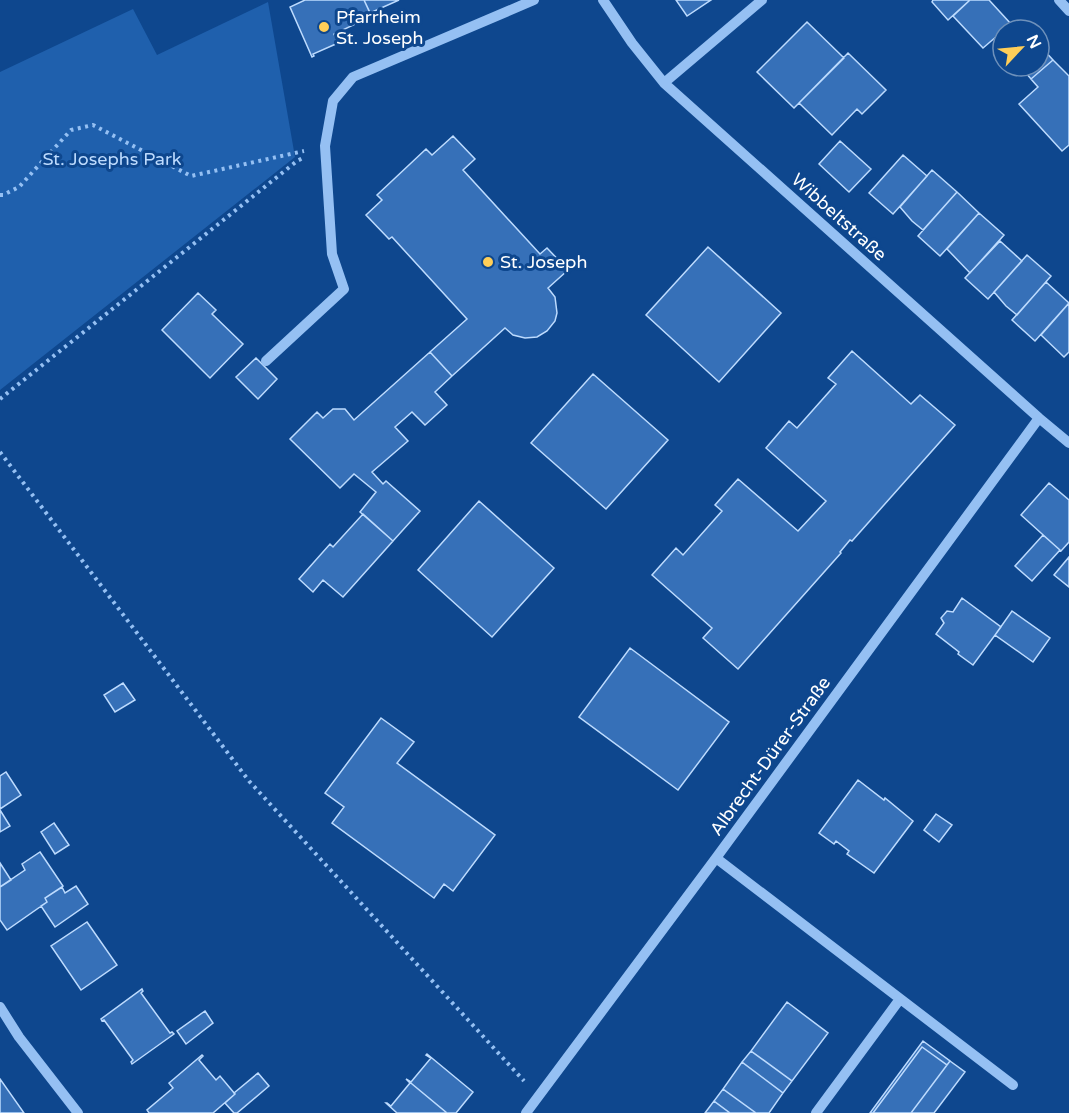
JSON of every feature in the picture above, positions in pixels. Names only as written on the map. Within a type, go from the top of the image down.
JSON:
[{"type":"street","points":[[266,362],[344,289],[332,254],[325,146],[333,101],[353,77],[534,0]]},
{"type":"street","name":"Wibbeltstraße","points":[[603,0],[632,43],[664,82],[1069,443]]},
{"type":"street","points":[[664,82],[762,0]]},
{"type":"street","points":[[1059,0],[1069,11]]},
{"type":"street","name":"Albrecht-Dürer-Straße","points":[[526,1113],[1039,418]]},
{"type":"street","points":[[716,858],[1013,1086]]},
{"type":"street","points":[[816,1113],[900,999]]},
{"type":"street","points":[[0,1007],[19,1037],[78,1113]]},
{"type":"path","points":[[0,195],[19,187],[71,130],[93,125],[191,176],[325,146]]},
{"type":"path","points":[[0,399],[297,161],[325,146]]},
{"type":"path","points":[[0,452],[249,781],[539,1097]]},
{"type":"green space","name":"St. Josephs Park","points":[[268,2],[295,157],[0,390],[0,72],[133,9],[157,55]]},
{"type":"building","name":"Pfarrheim St. Joseph","points":[[305,0],[364,0],[373,19],[371,20],[370,17],[334,34],[338,43],[313,54],[312,57],[290,7]]},
{"type":"building","points":[[364,0],[399,0],[370,13]]},
{"type":"building","points":[[676,0],[711,0],[687,16]]},
{"type":"building","points":[[933,0],[970,0],[948,20],[932,2]]},
{"type":"building","points":[[970,0],[989,0],[1006,18],[991,18],[991,41],[983,48],[953,16]]},
{"type":"building","points":[[807,22],[844,58],[794,108],[757,72]]},
{"type":"building","points":[[848,53],[886,90],[862,114],[857,109],[832,135],[799,103]]},
{"type":"building","points":[[1053,60],[1069,76],[1069,145],[1062,151],[1019,104],[1038,87],[1032,78],[1051,78]]},
{"type":"building","name":"St. Joseph","points":[[453,136],[475,159],[463,170],[540,254],[547,248],[568,270],[548,288],[555,297],[557,313],[555,321],[547,331],[537,337],[525,338],[513,335],[505,328],[452,376],[430,352],[467,319],[392,237],[389,239],[366,215],[382,200],[377,195],[426,149],[432,155]]},
{"type":"building","points":[[840,141],[871,169],[849,192],[819,164]]},
{"type":"building","points":[[903,155],[927,176],[893,214],[869,193]]},
{"type":"building","points":[[932,170],[957,192],[923,230],[900,207]]},
{"type":"building","points":[[957,192],[979,213],[940,256],[918,236]]},
{"type":"building","points":[[979,213],[1004,235],[970,273],[947,249]]},
{"type":"building","points":[[1000,241],[1022,261],[988,299],[965,278]]},
{"type":"building","points":[[708,247],[781,313],[719,382],[646,315]]},
{"type":"building","points":[[1027,255],[1051,276],[1017,315],[994,292]]},
{"type":"building","points":[[1046,282],[1069,303],[1035,341],[1012,320]]},
{"type":"building","points":[[198,293],[216,310],[212,314],[243,344],[210,378],[162,330]]},
{"type":"building","points":[[1069,303],[1069,352],[1064,357],[1041,335]]},
{"type":"building","points":[[852,351],[911,404],[920,395],[955,425],[852,541],[850,540],[738,669],[703,638],[712,628],[652,575],[676,548],[683,555],[722,511],[715,505],[738,479],[798,531],[826,501],[766,448],[789,421],[797,428],[836,384],[828,378]]},
{"type":"building","points":[[430,352],[452,376],[435,392],[447,405],[425,425],[412,412],[395,427],[408,441],[372,472],[383,484],[386,481],[420,511],[393,541],[360,512],[376,492],[354,474],[340,488],[290,439],[317,412],[323,418],[333,409],[345,409],[354,420]]},
{"type":"building","points":[[256,358],[277,379],[258,399],[236,377]]},
{"type":"building","points":[[593,374],[668,440],[606,509],[531,443]]},
{"type":"building","points":[[1049,483],[1069,500],[1069,542],[1061,551],[1021,515]]},
{"type":"building","points":[[479,501],[554,568],[492,637],[418,570]]},
{"type":"building","points":[[363,514],[393,541],[343,597],[323,580],[313,592],[299,579],[330,544],[333,547]]},
{"type":"building","points":[[1043,535],[1060,550],[1032,581],[1015,566]]},
{"type":"building","points":[[1069,557],[1069,587],[1054,575]]},
{"type":"building","points":[[962,598],[1001,627],[973,665],[936,634],[944,623],[941,618],[947,611],[953,612]]},
{"type":"building","points":[[1012,611],[1050,638],[1033,662],[995,635]]},
{"type":"building","points":[[630,648],[729,722],[678,790],[579,717]]},
{"type":"building","points":[[123,683],[135,700],[115,712],[104,695]]},
{"type":"building","points":[[381,718],[414,742],[397,763],[495,835],[453,891],[444,884],[434,898],[332,823],[344,807],[325,793]]},
{"type":"building","points":[[6,772],[21,795],[0,809],[0,776]]},
{"type":"building","points":[[858,780],[913,821],[874,873],[847,854],[849,851],[836,841],[834,844],[819,833]]},
{"type":"building","points":[[0,810],[10,826],[0,832]]},
{"type":"building","points":[[936,814],[952,825],[939,842],[924,830]]},
{"type":"building","points":[[54,823],[69,845],[55,854],[41,832]]},
{"type":"building","points":[[40,852],[63,886],[45,898],[47,902],[7,930],[0,920],[0,887],[25,870],[22,864]]},
{"type":"building","points":[[0,863],[11,880],[0,887]]},
{"type":"building","points":[[76,886],[88,904],[55,927],[41,906],[47,902],[45,898],[62,887],[65,893]]},
{"type":"building","points":[[87,922],[117,965],[81,990],[51,946]]},
{"type":"building","points":[[142,989],[141,993],[170,1033],[174,1034],[132,1064],[133,1060],[101,1019]]},
{"type":"building","points":[[787,1002],[828,1033],[792,1081],[751,1051]]},
{"type":"building","points":[[205,1011],[213,1023],[186,1044],[177,1031]]},
{"type":"building","points":[[923,1041],[950,1061],[947,1065],[922,1047],[873,1113],[870,1113]]},
{"type":"building","points":[[922,1047],[947,1065],[911,1113],[873,1113]]},
{"type":"building","points":[[751,1051],[792,1081],[783,1093],[742,1062]]},
{"type":"building","points":[[427,1054],[473,1092],[456,1113],[447,1113],[406,1079],[411,1082],[431,1058]]},
{"type":"building","points":[[202,1055],[199,1060],[216,1080],[220,1076],[235,1094],[213,1113],[149,1113],[147,1110],[173,1088],[169,1083]]},
{"type":"building","points":[[950,1061],[965,1072],[934,1113],[911,1113]]},
{"type":"building","points":[[742,1062],[783,1093],[769,1113],[756,1113],[723,1089]]},
{"type":"building","points":[[258,1073],[269,1086],[237,1113],[234,1113],[225,1103]]},
{"type":"building","points":[[0,1079],[24,1113],[0,1113]]},
{"type":"building","points":[[406,1079],[447,1113],[397,1113],[386,1103],[391,1106],[410,1083]]},
{"type":"building","points":[[723,1089],[756,1113],[730,1113],[714,1101]]},
{"type":"building","points":[[714,1101],[730,1113],[705,1113]]},
{"type":"place","name":"Pfarrheim St. Joseph","points":[[324,27]]},
{"type":"place","name":"St. Joseph","points":[[488,262]]}]
